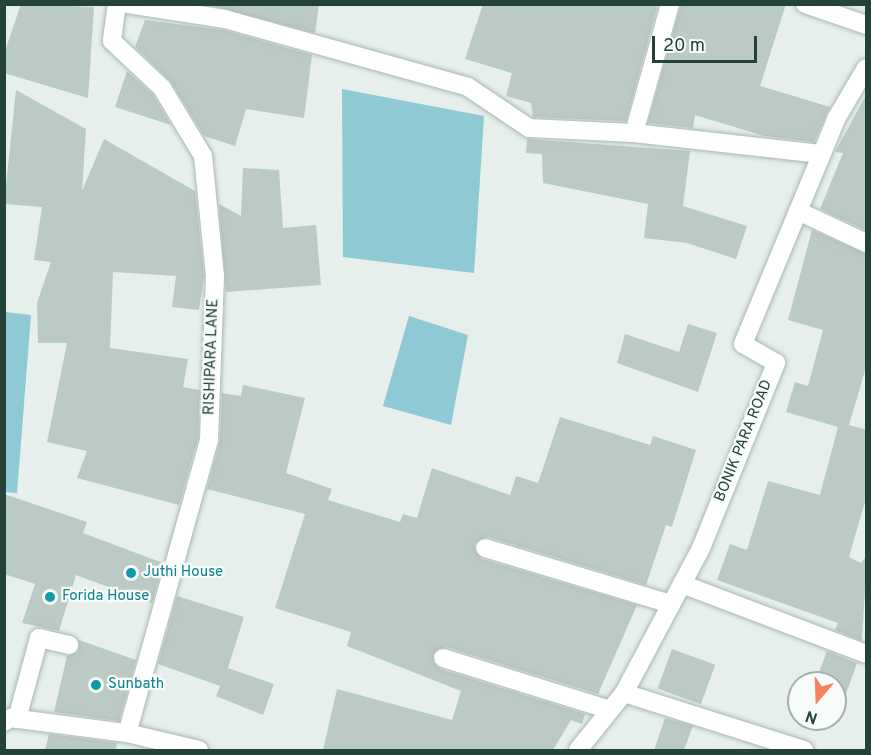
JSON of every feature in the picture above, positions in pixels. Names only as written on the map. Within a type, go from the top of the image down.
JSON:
[{"type":"street","name":"RISHIPARA LANE","points":[[117,4],[112,41],[162,88],[203,156],[215,276],[209,440],[127,733]]},
{"type":"street","points":[[128,4],[225,19],[468,87],[529,128],[634,133],[821,154]]},
{"type":"street","points":[[634,133],[670,4]]},
{"type":"street","points":[[805,4],[867,25]]},
{"type":"street","name":"BONIK PARA ROAD","points":[[578,750],[624,693],[682,584],[776,363],[743,344],[821,154],[865,73]]},
{"type":"street","points":[[798,211],[867,243]]},
{"type":"street","points":[[485,548],[671,604]]},
{"type":"street","points":[[682,584],[867,654]]},
{"type":"street","points":[[69,645],[39,638],[11,720],[127,733],[199,750]]},
{"type":"street","points":[[443,658],[610,710]]},
{"type":"street","points":[[624,693],[804,750]]},
{"type":"water","points":[[342,89],[484,116],[474,273],[343,257]]},
{"type":"water","points":[[5,312],[31,315],[17,493],[5,492]]},
{"type":"water","points":[[409,316],[468,335],[451,425],[383,406]]},
{"type":"building","points":[[21,4],[94,7],[88,98],[4,73],[4,54]]},
{"type":"building","points":[[205,4],[319,4],[315,33]]},
{"type":"building","points":[[483,4],[658,4],[626,121],[533,117],[531,103],[506,96],[512,73],[465,59]]},
{"type":"building","points":[[681,4],[786,4],[760,86],[830,107],[814,142],[764,136],[695,115],[693,128],[648,123]]},
{"type":"building","points":[[145,20],[223,30],[312,55],[304,118],[246,109],[235,146],[204,136],[171,82],[135,47]]},
{"type":"building","points":[[127,71],[153,95],[171,125],[115,107]]},
{"type":"building","points":[[16,90],[86,129],[82,191],[104,139],[195,191],[204,276],[199,310],[172,307],[176,276],[113,272],[110,348],[188,359],[183,387],[200,390],[198,438],[179,505],[77,478],[87,451],[47,442],[67,343],[38,343],[37,303],[51,262],[34,260],[42,207],[4,204]]},
{"type":"building","points":[[867,97],[867,231],[820,209],[843,153],[835,152]]},
{"type":"building","points":[[527,139],[690,151],[683,206],[747,226],[736,259],[687,243],[644,238],[648,204],[543,183],[542,154],[526,153]]},
{"type":"building","points":[[243,168],[279,170],[283,228],[316,225],[321,285],[226,292],[219,204],[241,216]]},
{"type":"building","points":[[812,230],[867,254],[867,364],[849,425],[867,430],[867,495],[849,557],[861,563],[867,555],[862,641],[835,630],[838,623],[717,580],[730,544],[747,550],[768,481],[820,495],[838,427],[786,412],[795,382],[808,386],[823,330],[788,320]]},
{"type":"building","points":[[688,324],[717,333],[698,392],[617,363],[625,334],[679,352]]},
{"type":"building","points":[[243,385],[305,398],[286,473],[332,489],[328,500],[400,522],[403,514],[417,518],[432,468],[510,495],[516,476],[538,483],[560,417],[650,445],[653,436],[696,450],[672,527],[666,525],[646,585],[488,537],[474,544],[482,559],[637,605],[598,694],[446,647],[433,654],[440,669],[585,714],[582,724],[571,720],[553,750],[323,750],[337,689],[452,720],[461,691],[347,646],[351,632],[275,608],[305,514],[207,489],[220,441],[222,393],[241,396]]},
{"type":"building","points":[[4,494],[87,522],[83,533],[163,563],[152,603],[76,575],[59,631],[22,623],[35,584],[4,574]]},
{"type":"building","points":[[177,596],[244,617],[228,668],[274,684],[263,715],[216,696],[220,686],[158,664]]},
{"type":"building","name":"Sunbath","points":[[79,640],[136,660],[119,721],[54,712],[67,656],[78,652]]},
{"type":"building","points":[[672,649],[715,665],[701,704],[658,688]]},
{"type":"building","points":[[827,651],[857,663],[847,691],[847,671],[820,671]]},
{"type":"building","points":[[665,718],[693,726],[684,750],[654,750]]},
{"type":"building","points":[[49,734],[117,743],[116,750],[45,750]]},
{"type":"place","name":"Juthi House","points":[[131,573]]},
{"type":"place","name":"Forida House","points":[[50,597]]},
{"type":"place","name":"Sunbath","points":[[96,685]]}]
